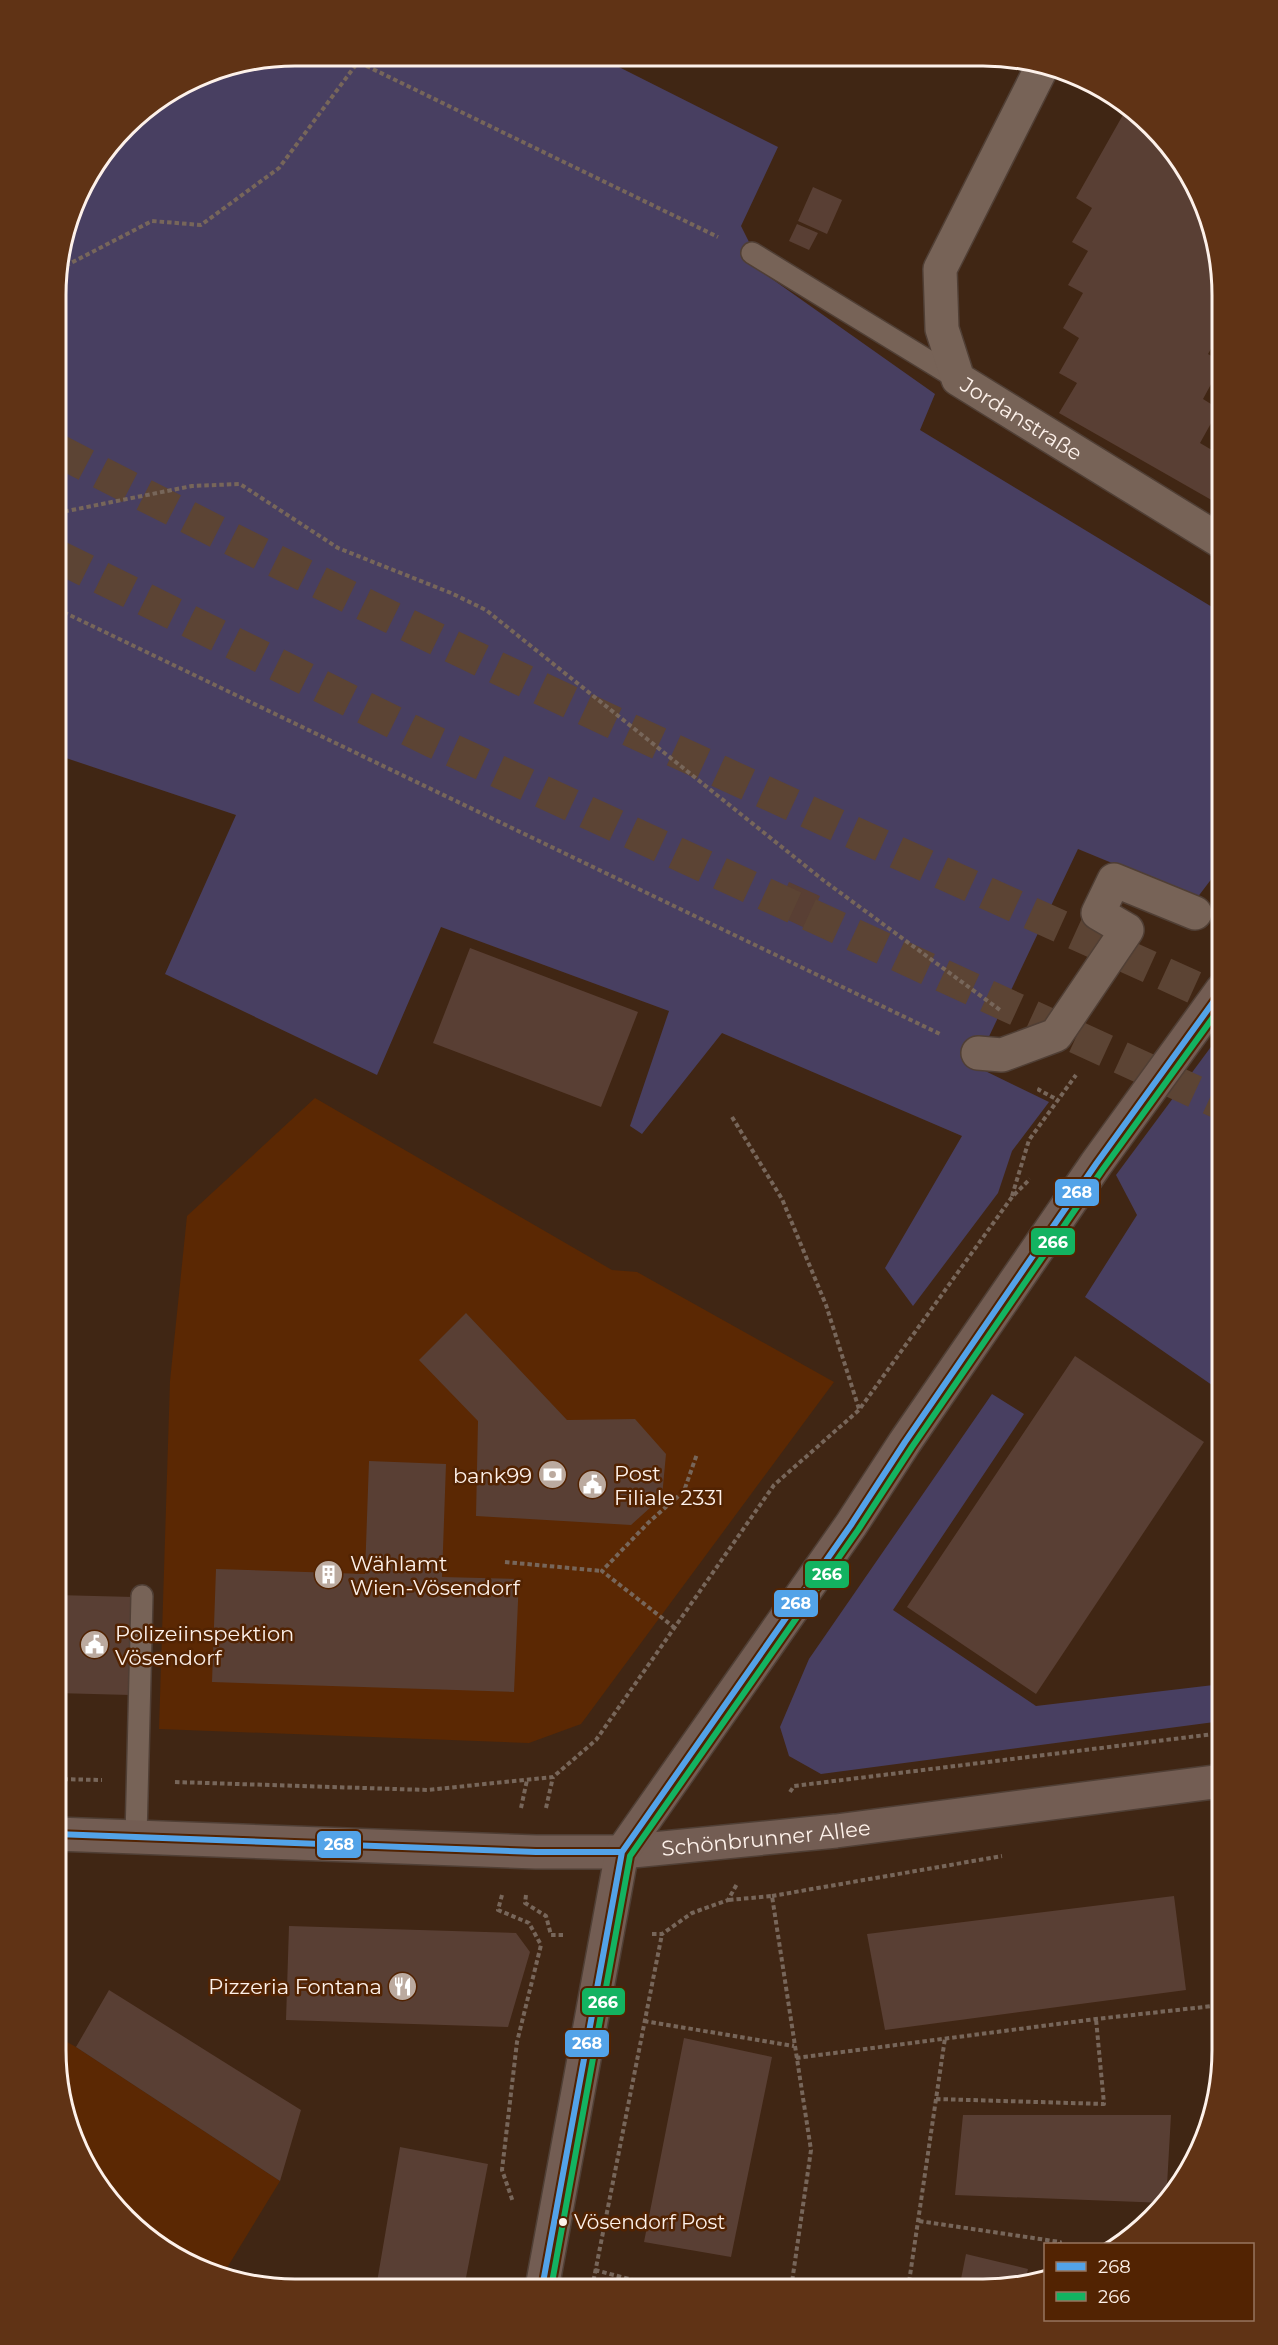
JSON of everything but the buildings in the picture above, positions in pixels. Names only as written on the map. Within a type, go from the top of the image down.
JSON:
[{"type":"main road","points":[[544,2279],[622,1852],[850,1526],[1096,1164],[1212,1004]]},
{"type":"main road","name":"Schönbrunner Allee","points":[[66,1834],[512,1851],[622,1852],[822,1833],[1212,1782]]},
{"type":"street","name":"Jordanstraße","points":[[1039,73],[940,269],[942,329],[958,380],[1212,536]]},
{"type":"street","points":[[978,1053],[1002,1055],[1056,1035],[1127,930],[1098,913],[1114,880],[1195,913]]},
{"type":"lane","points":[[752,253],[958,380]]},
{"type":"lane","points":[[136,1837],[142,1596]]},
{"type":"path","points":[[68,264],[152,221],[201,225],[279,168],[355,66]]},
{"type":"path","points":[[366,66],[752,253]]},
{"type":"path","points":[[66,511],[192,486],[240,484],[338,548],[451,593],[486,610],[823,880],[1042,1040]]},
{"type":"path","points":[[66,613],[978,1053]]},
{"type":"path","points":[[1039,1090],[1058,1100]]},
{"type":"path","points":[[732,1118],[782,1198],[826,1305],[859,1410]]},
{"type":"path","points":[[66,1779],[428,1790],[553,1777],[596,1740],[774,1485],[859,1410],[1012,1197]]},
{"type":"path","points":[[602,1571],[648,1523],[684,1491],[697,1454]]},
{"type":"path","points":[[505,1562],[602,1571],[675,1628]]},
{"type":"path","points":[[513,2203],[502,2170],[518,2042],[541,1945],[530,1923],[498,1911],[527,1780]]},
{"type":"path","points":[[728,1900],[772,1896],[811,2150],[792,2279]]},
{"type":"path","points":[[594,2279],[662,1934]]},
{"type":"path","points":[[796,2058],[1212,2006]]},
{"type":"path","points":[[936,2099],[1104,2104],[1096,2019]]},
{"type":"path","points":[[644,2021],[794,2046]]},
{"type":"path","points":[[910,2279],[945,2038]]},
{"type":"path","points":[[919,2221],[1060,2243]]},
{"type":"path","points":[[595,2270],[629,2279]]},
{"type":"shaded area","points":[[280,66],[617,66],[778,147],[741,226],[765,274],[935,394],[920,430],[1212,607],[1212,878],[1197,898],[1078,849],[975,1066],[1049,1102],[1012,1151],[998,1193],[913,1306],[885,1268],[962,1136],[722,1033],[642,1134],[630,1126],[669,1011],[441,927],[377,1075],[165,974],[236,815],[66,758],[66,280],[70,250],[83,207],[105,168],[123,144],[156,113],[181,97],[207,83],[250,70]]},
{"type":"shaded area","points":[[1212,1045],[1212,1385],[1085,1297],[1137,1215],[1116,1175]]},
{"type":"shaded area","points":[[315,1098],[612,1270],[637,1272],[834,1382],[581,1724],[529,1743],[159,1729],[170,1381],[187,1216]]},
{"type":"shaded area","points":[[992,1394],[1024,1414],[893,1610],[1036,1706],[1212,1685],[1212,1722],[821,1774],[789,1756],[780,1727],[809,1659]]},
{"type":"shaded area","points":[[66,2042],[76,2047],[280,2181],[227,2268],[207,2262],[168,2240],[133,2212],[113,2189],[83,2138],[70,2095]]},
{"type":"tunnel","points":[[66,455],[490,665],[1212,995]]},
{"type":"tunnel","points":[[66,560],[432,741],[1212,1099]]},
{"type":"transit line","name":"268","points":[[544,2279],[622,1852],[851,1525],[905,1442],[1096,1164],[1212,1004]]},
{"type":"transit line","name":"266","points":[[553,2279],[630,1856],[858,1530],[912,1447],[1103,1169],[1212,1019]]},
{"type":"transit line","name":"268","points":[[66,1834],[536,1852],[622,1852]]},
{"type":"place","name":"bank99","points":[[553,1475]]},
{"type":"place","name":"Post Filiale 2331","points":[[593,1485]]},
{"type":"place","name":"Wählamt Wien-Vösendorf","points":[[329,1575]]},
{"type":"place","name":"Polizeiinspektion Vösendorf","points":[[94,1645]]},
{"type":"place","name":"Pizzeria Fontana","points":[[403,1986]]},
{"type":"place","name":"Vösendorf Post","points":[[563,2222]]}]
